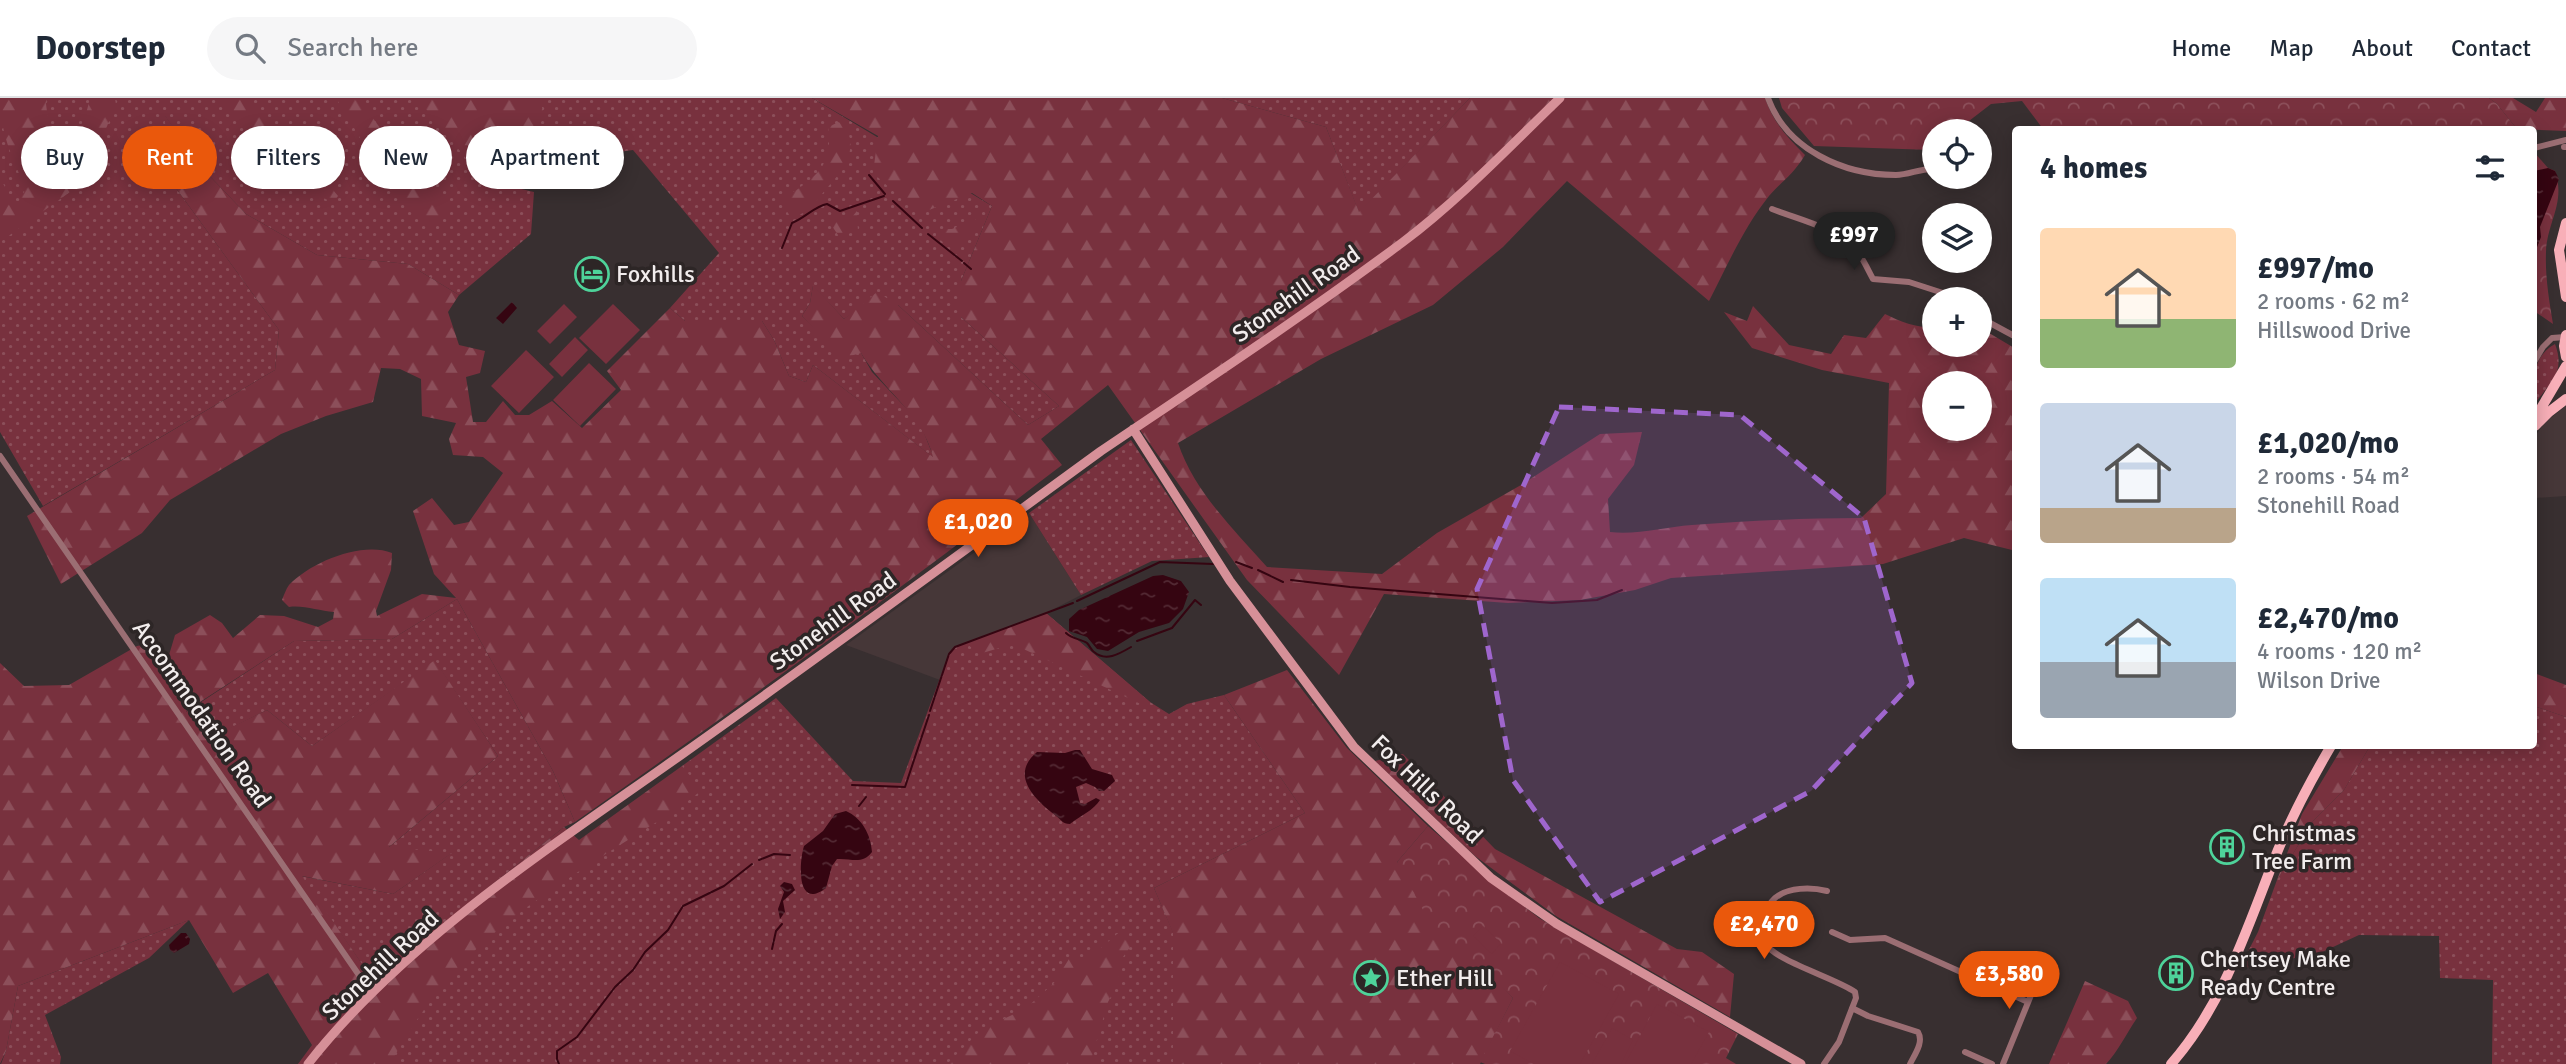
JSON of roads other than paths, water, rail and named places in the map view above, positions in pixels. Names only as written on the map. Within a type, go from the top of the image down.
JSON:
[{"type":"main road","points":[[2566,223],[2559,250],[2566,297]]},
{"type":"main road","points":[[2566,336],[2566,357]]},
{"type":"main road","points":[[2537,415],[2566,366]]},
{"type":"main road","points":[[2537,424],[2566,399]]},
{"type":"main road","points":[[2171,1064],[2191,1040],[2217,996],[2236,957],[2296,809],[2329,749]]},
{"type":"street","name":"Stonehill Road","points":[[308,1064],[340,1024],[372,994],[510,877],[1133,429],[1404,241],[1467,188],[1560,98]]},
{"type":"street","points":[[1768,98],[1784,126],[1823,160],[1881,175],[1922,171]]},
{"type":"street","points":[[2537,148],[2565,146]]},
{"type":"street","points":[[1772,209],[1832,232],[1846,241],[1858,253],[1873,279],[1909,282],[1924,287]]},
{"type":"street","points":[[1992,324],[2012,335]]},
{"type":"street","points":[[2537,358],[2548,341],[2556,336],[2566,336]]},
{"type":"street","name":"Fox Hills Road","points":[[1133,429],[1230,581],[1354,747],[1465,853],[1491,877],[1557,924],[1801,1064]]},
{"type":"street","name":"Accommodation Road","points":[[0,456],[372,994]]},
{"type":"street","points":[[1824,1064],[1839,1042],[1856,998],[1855,992],[1780,955],[1765,943],[1763,936],[1765,913],[1770,902],[1778,895],[1804,889],[1827,891]]},
{"type":"street","points":[[1832,932],[1850,940],[1885,938],[2028,1002]]},
{"type":"street","points":[[2003,1064],[2042,968]]},
{"type":"street","points":[[1852,1008],[1918,1032],[1921,1037],[1919,1046],[1910,1064]]},
{"type":"street","points":[[1965,1052],[1992,1064]]},
{"type":"street","points":[[1969,1064],[1973,1055]]},
{"type":"water","points":[[2548,168],[2555,171],[2559,179],[2540,227],[2541,237],[2537,247],[2537,170]]},
{"type":"water","points":[[512,302],[517,308],[503,324],[496,318]]},
{"type":"water","points":[[1163,575],[1181,581],[1189,592],[1183,609],[1169,623],[1139,632],[1108,651],[1097,649],[1087,637],[1069,631],[1069,619],[1079,610],[1153,576]]},
{"type":"water","points":[[1080,750],[1092,769],[1112,775],[1115,781],[1104,791],[1086,783],[1076,787],[1080,803],[1085,804],[1096,798],[1100,800],[1091,810],[1067,824],[1033,795],[1025,778],[1025,769],[1037,752],[1065,753]]},
{"type":"water","points":[[846,811],[857,818],[865,828],[872,852],[860,860],[837,859],[832,866],[826,888],[809,893],[802,882],[804,846],[823,831],[835,814]]},
{"type":"water","points":[[784,882],[792,884],[795,890],[783,901],[785,912],[780,919],[778,909],[784,892],[780,886]]},
{"type":"water","points":[[181,933],[186,933],[190,939],[189,944],[174,953],[169,945]]},
{"type":"waterway","points":[[869,175],[885,194]]},
{"type":"waterway","points":[[782,248],[792,223],[818,207],[827,204],[840,211],[884,196]]},
{"type":"waterway","points":[[893,201],[922,228]]},
{"type":"waterway","points":[[928,234],[962,261]]},
{"type":"waterway","points":[[964,263],[971,269]]},
{"type":"waterway","points":[[1077,601],[1160,562],[1213,564]]},
{"type":"waterway","points":[[1236,562],[1252,568]]},
{"type":"waterway","points":[[1258,570],[1283,582]]},
{"type":"waterway","points":[[1291,580],[1552,603],[1597,600],[1622,590]]},
{"type":"waterway","points":[[1137,641],[1172,628],[1195,600],[1201,605]]},
{"type":"waterway","points":[[930,711],[949,654],[955,647],[1073,603]]},
{"type":"waterway","points":[[1066,633],[1087,643],[1093,651],[1103,656],[1108,657],[1131,647]]},
{"type":"waterway","points":[[852,785],[905,787],[929,715]]},
{"type":"waterway","points":[[859,806],[866,797]]},
{"type":"waterway","points":[[759,860],[774,854],[790,855]]},
{"type":"waterway","points":[[559,1064],[557,1051],[577,1037],[615,987],[668,930],[683,906],[724,886],[752,864]]},
{"type":"waterway","points":[[772,949],[776,931],[782,924]]},
{"type":"place","name":"Foxhills","points":[[592,274]]},
{"type":"place","name":"Christmas Tree Farm","points":[[2227,847]]},
{"type":"place","name":"Chertsey Make Ready Centre","points":[[2176,973]]},
{"type":"place","name":"Ether Hill","points":[[1371,978]]}]
